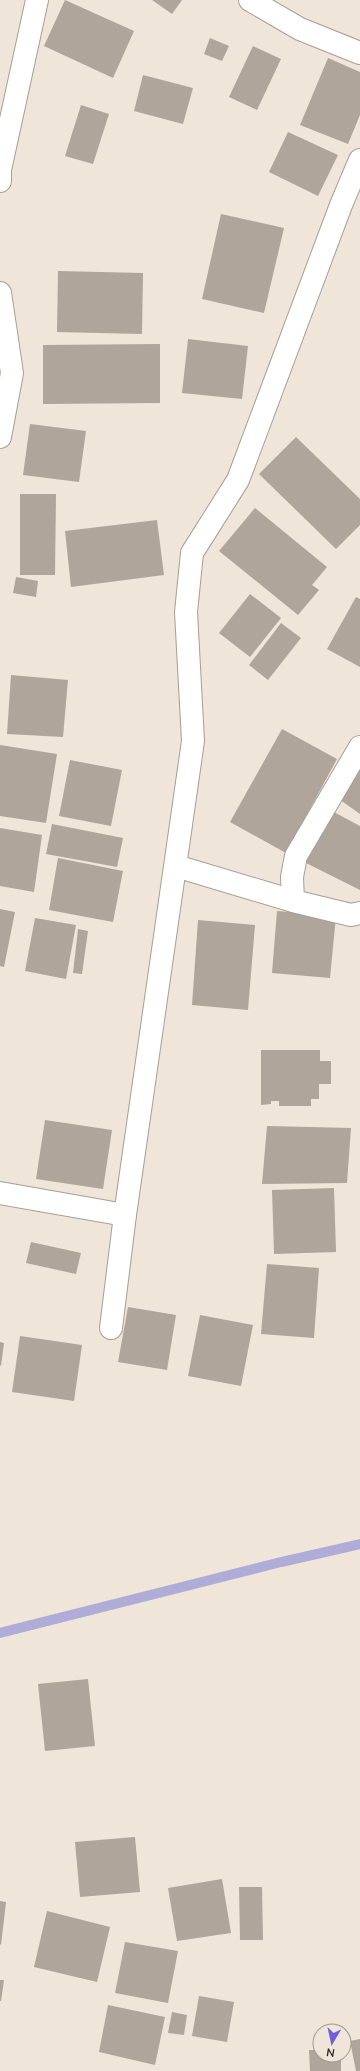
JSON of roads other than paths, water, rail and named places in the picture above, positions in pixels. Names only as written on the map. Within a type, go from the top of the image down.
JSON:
[{"type":"street","points":[[0,180],[0,170],[37,0]]},
{"type":"street","points":[[250,0],[300,29],[360,53]]},
{"type":"street","points":[[111,1328],[125,1215],[193,741],[186,612],[192,553],[238,480],[335,220],[360,160]]},
{"type":"street","points":[[0,293],[12,373],[0,437]]},
{"type":"street","points":[[293,902],[292,877],[296,856],[360,747]]},
{"type":"street","points":[[176,866],[293,902],[351,915],[360,913]]},
{"type":"street","points":[[0,1194],[125,1215]]},
{"type":"waterway","points":[[0,1633],[281,1562],[360,1544]]}]
